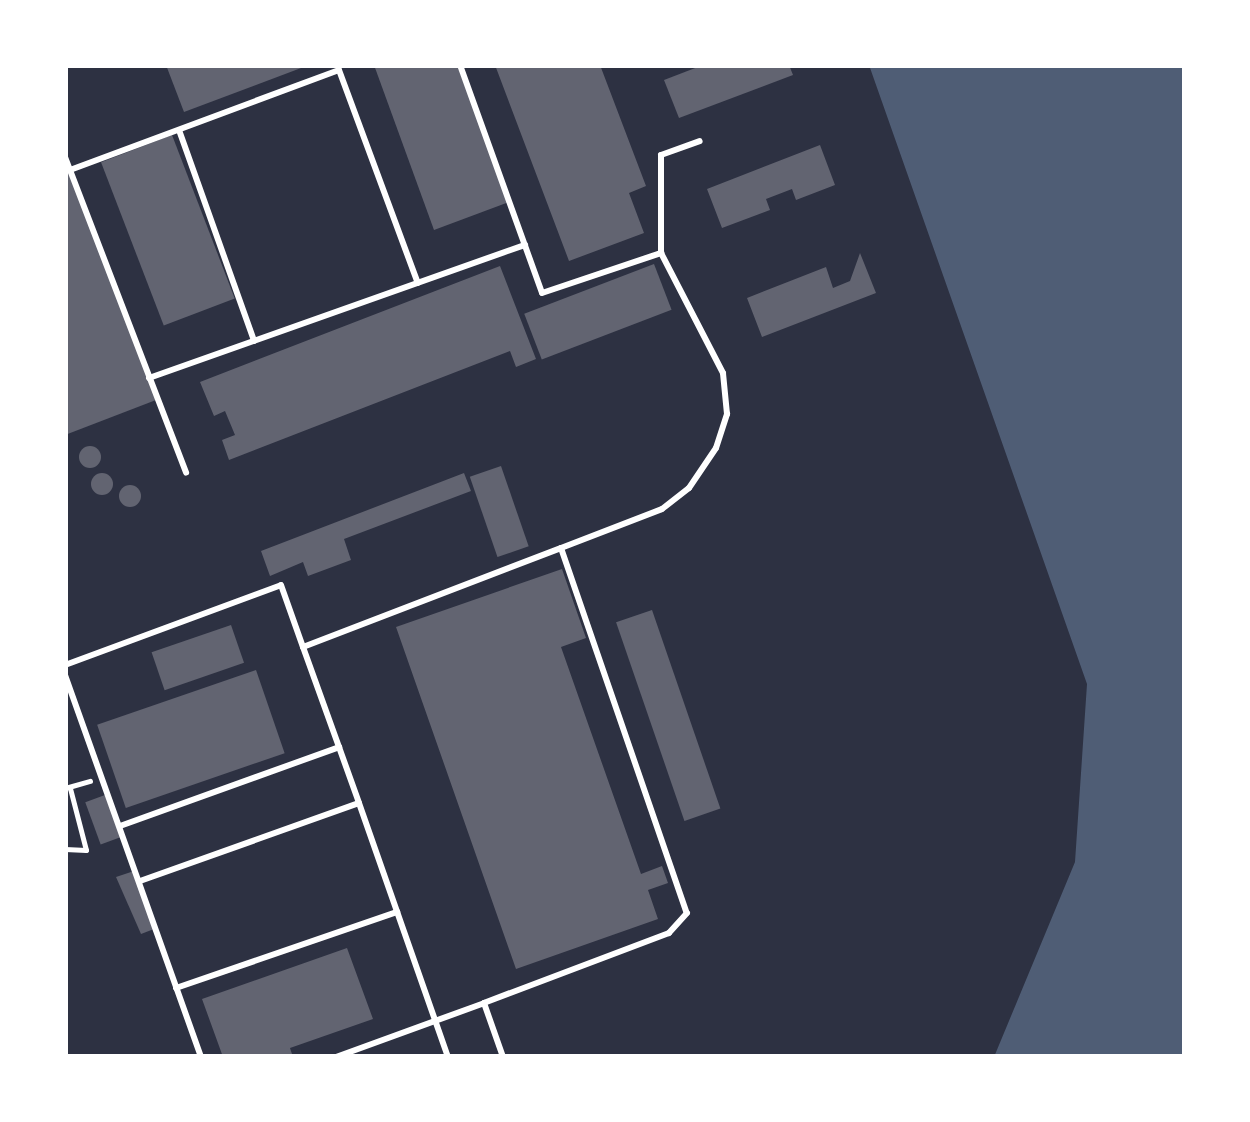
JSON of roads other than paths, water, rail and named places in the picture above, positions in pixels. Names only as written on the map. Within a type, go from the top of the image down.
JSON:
[{"type":"lane","points":[[460,65],[542,293],[661,253]]},
{"type":"lane","points":[[70,170],[339,70],[418,283]]},
{"type":"lane","points":[[178,130],[254,341]]},
{"type":"lane","points":[[303,647],[662,508],[689,488],[716,448],[728,414],[724,373],[661,253],[661,155],[700,140]]},
{"type":"lane","points":[[65,157],[186,473]]},
{"type":"lane","points":[[149,378],[525,245]]},
{"type":"lane","points":[[336,1057],[669,934],[686,913],[561,548]]},
{"type":"lane","points":[[65,665],[281,586],[448,1057]]},
{"type":"lane","points":[[65,676],[201,1057]]},
{"type":"lane","points":[[120,826],[339,747]]},
{"type":"lane","points":[[140,881],[359,803]]},
{"type":"lane","points":[[176,988],[397,912]]},
{"type":"lane","points":[[484,1003],[503,1057]]},
{"type":"water","points":[[869,65],[1185,65],[1185,1057],[994,1057],[1075,862],[1087,684]]}]
